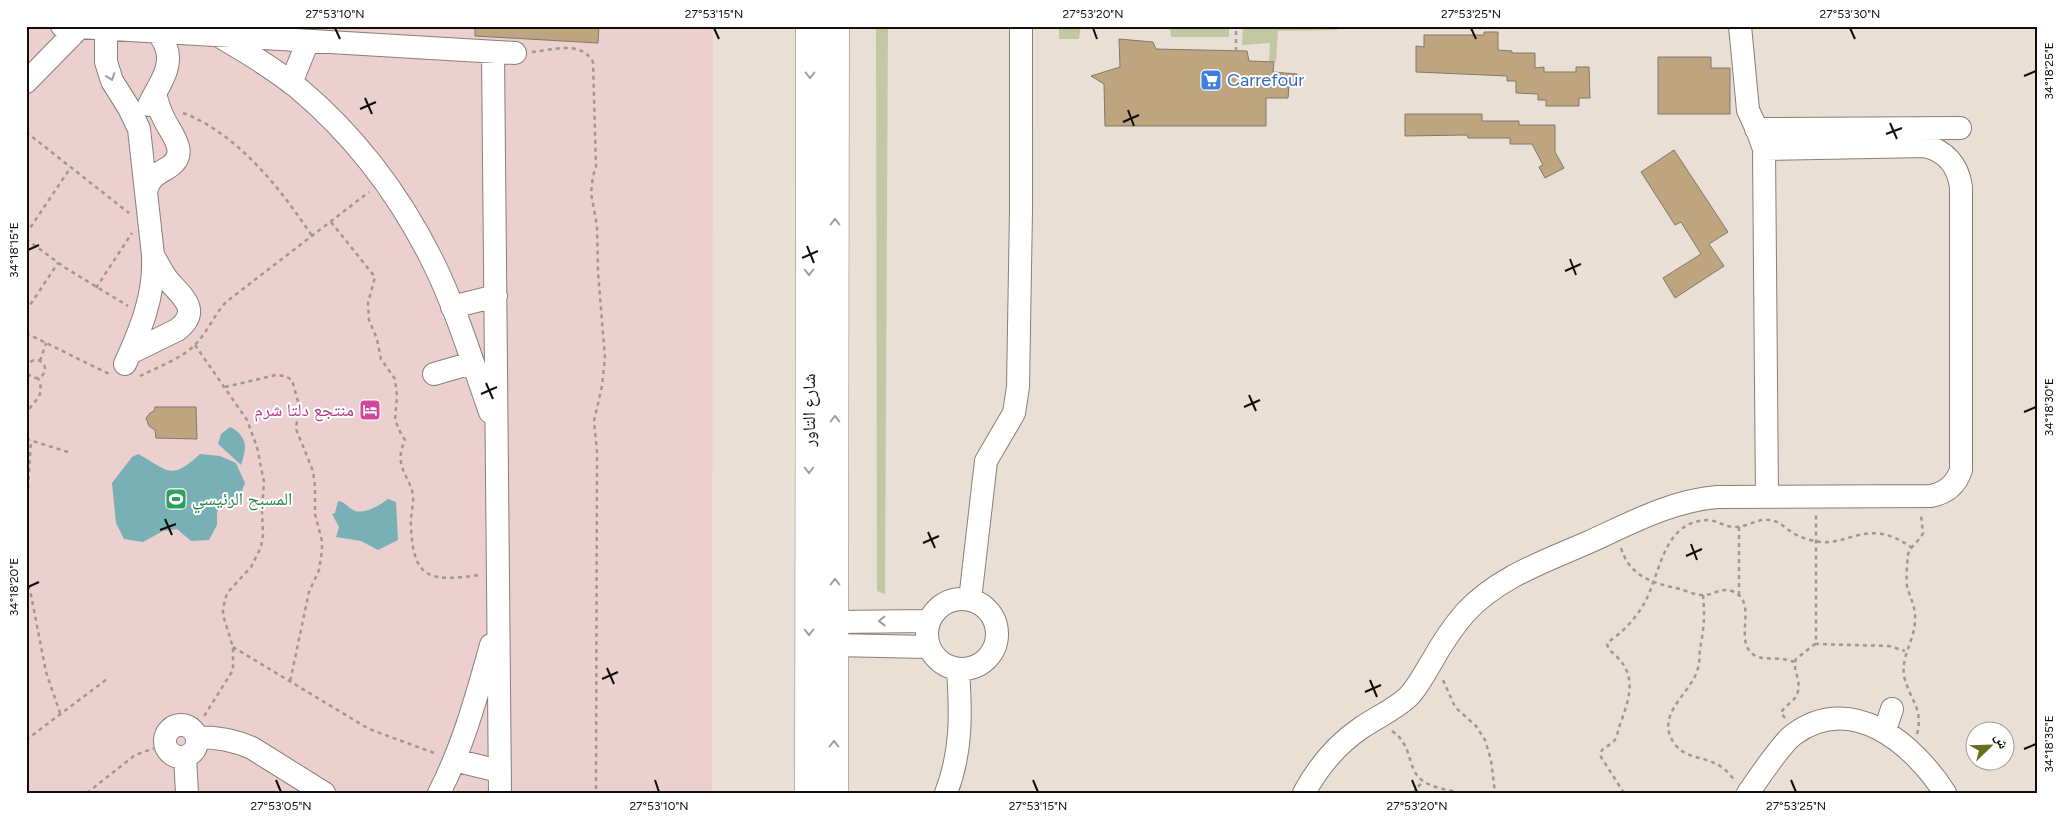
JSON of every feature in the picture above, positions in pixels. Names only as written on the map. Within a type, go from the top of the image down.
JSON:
[{"type":"main road","name":"شارع التاور","points":[[809,793],[810,26]]},
{"type":"main road","name":"شارع التاور","points":[[834,793],[835,26]]},
{"type":"street","points":[[970,600],[986,461],[1014,413],[1018,387],[1021,26]]},
{"type":"street","points":[[1740,26],[1746,101],[1750,117],[1760,139],[1773,321],[1774,458],[1766,497]]},
{"type":"street","points":[[26,82],[71,27],[156,29],[219,36],[515,54]]},
{"type":"street","points":[[110,28],[106,51],[108,72],[139,129],[154,256],[154,276],[145,314],[125,368]]},
{"type":"street","points":[[139,129],[156,100],[168,63],[166,47],[156,29]]},
{"type":"street","points":[[219,36],[269,66],[291,83],[345,133],[384,181],[419,235],[432,262],[452,307],[496,427]]},
{"type":"street","points":[[291,83],[308,41]]},
{"type":"street","points":[[454,760],[500,782],[493,52]]},
{"type":"street","points":[[146,191],[151,179],[160,171],[171,166],[178,157],[179,152],[176,139],[156,100]]},
{"type":"street","points":[[1760,139],[1960,128]]},
{"type":"street","points":[[1304,793],[1321,766],[1346,739],[1372,721],[1390,712],[1411,694],[1455,624],[1492,589],[1519,574],[1617,539],[1659,510],[1689,500],[1717,497],[1766,497],[1816,505],[1913,502],[1946,491],[1959,476],[1961,470],[1953,402],[1953,327],[1961,187],[1957,170],[1947,156],[1924,146],[1868,154],[1760,139]]},
{"type":"street","points":[[125,368],[182,326],[188,316],[186,298],[166,278],[154,256]]},
{"type":"street","points":[[452,307],[496,296]]},
{"type":"street","points":[[434,374],[472,363]]},
{"type":"street","points":[[958,599],[970,600],[981,604],[990,612],[995,623],[996,640],[990,657],[970,669],[958,670],[940,662],[928,647],[926,638],[929,621],[934,612],[949,601],[958,599]]},
{"type":"street","points":[[439,793],[454,760],[477,692],[498,620]]},
{"type":"street","points":[[835,633],[929,621]]},
{"type":"street","points":[[835,633],[928,647]]},
{"type":"street","points":[[946,793],[956,761],[959,742],[958,670]]},
{"type":"street","points":[[1885,730],[1892,709]]},
{"type":"street","points":[[1743,791],[1795,734],[1814,724],[1840,719],[1866,722],[1885,730],[1908,749],[1945,793]]},
{"type":"street","points":[[196,735],[195,750],[185,757],[173,754],[166,744],[168,732],[178,725],[184,725],[196,735],[227,739],[252,748],[324,793]]},
{"type":"street","points":[[185,757],[187,793]]},
{"type":"path","points":[[1236,26],[1236,51]]},
{"type":"path","points":[[515,54],[576,48],[586,53],[593,62],[596,167],[591,193],[597,226],[598,272],[605,358],[602,386],[594,421],[597,452],[596,793]]},
{"type":"path","points":[[156,100],[200,121],[231,142],[279,190],[312,236]]},
{"type":"path","points":[[26,132],[127,210],[132,220]]},
{"type":"path","points":[[26,234],[71,167]]},
{"type":"path","points":[[26,333],[46,343],[125,368],[178,357],[195,345],[226,302],[384,181]]},
{"type":"path","points":[[331,222],[375,277],[369,295],[368,312],[381,359],[390,371],[397,388],[395,420],[405,440],[401,462],[412,494],[411,526],[417,564],[428,575],[450,579],[497,573]]},
{"type":"path","points":[[96,288],[132,233],[133,226]]},
{"type":"path","points":[[26,239],[96,288],[145,314]]},
{"type":"path","points":[[26,311],[58,263]]},
{"type":"path","points":[[40,361],[46,343]]},
{"type":"path","points":[[195,345],[247,420],[261,461],[264,482],[262,510],[264,535],[261,547],[251,567],[231,587],[224,600],[223,615],[233,647],[233,670],[196,735]]},
{"type":"path","points":[[40,361],[45,368],[42,376],[38,378],[28,376],[28,366],[31,362],[40,361]]},
{"type":"path","points":[[225,387],[280,375],[292,380],[298,401],[296,429],[313,471],[315,514],[322,541],[322,551],[318,570],[309,592],[290,682]]},
{"type":"path","points":[[26,416],[28,406],[38,400],[40,394],[41,388],[38,378]]},
{"type":"path","points":[[26,438],[68,452]]},
{"type":"path","points":[[26,520],[31,440]]},
{"type":"path","points":[[1908,749],[1917,734],[1920,717],[1904,677],[1905,652],[1911,643],[1915,622],[1914,608],[1907,584],[1908,555],[1919,542],[1923,533],[1913,502]]},
{"type":"path","points":[[1815,644],[1816,505]]},
{"type":"path","points":[[1624,793],[1600,754],[1601,750],[1614,740],[1630,691],[1626,669],[1609,650],[1607,644],[1637,614],[1646,601],[1668,545],[1679,531],[1695,522],[1705,520],[1714,520],[1722,524],[1739,527],[1770,520],[1798,535],[1815,541],[1834,542],[1875,533],[1894,537],[1912,548]]},
{"type":"path","points":[[1739,527],[1739,596],[1744,606],[1745,642],[1747,649],[1757,657],[1781,658],[1794,662]]},
{"type":"path","points":[[1617,539],[1624,557],[1635,572],[1653,583],[1702,595],[1728,590],[1739,596]]},
{"type":"path","points":[[26,578],[46,672],[60,713]]},
{"type":"path","points":[[1702,595],[1705,622],[1699,666],[1690,686],[1672,708],[1668,722],[1669,730],[1674,744],[1690,755],[1717,763],[1729,773],[1743,791]]},
{"type":"path","points":[[1795,734],[1781,713],[1783,708],[1792,702],[1798,692],[1798,678],[1794,662],[1798,656],[1815,644],[1889,646],[1905,652]]},
{"type":"path","points":[[233,647],[369,729],[454,760]]},
{"type":"path","points":[[1433,659],[1455,707],[1476,726],[1484,740],[1491,760],[1496,793]]},
{"type":"path","points":[[26,740],[107,679]]},
{"type":"path","points":[[1372,721],[1397,734],[1406,746],[1416,773],[1423,781],[1462,793]]},
{"type":"path","points":[[87,793],[135,755],[166,744]]},
{"type":"path","points":[[1413,793],[1423,781]]},
{"type":"shaded area","name":"منتجع دلتا شرم","points":[[26,26],[713,26],[712,793],[26,793]]},
{"type":"green space","points":[[876,26],[888,26],[885,594],[877,591]]},
{"type":"green space","points":[[1059,26],[1081,26],[1079,39],[1059,39]]},
{"type":"green space","points":[[1141,26],[1229,26],[1229,37],[1171,37],[1170,28]]},
{"type":"green space","points":[[1243,26],[1337,26],[1337,30],[1278,31],[1276,62],[1269,62],[1270,43],[1242,45]]},
{"type":"water","points":[[230,427],[243,438],[245,448],[241,465],[218,444],[221,434]]},
{"type":"water","name":"المسبح الرئيسي","points":[[138,454],[163,468],[175,471],[190,463],[200,454],[220,456],[236,463],[245,483],[238,501],[217,511],[217,525],[209,540],[191,541],[177,529],[163,531],[143,542],[124,539],[116,523],[112,483],[132,457]]},
{"type":"water","points":[[388,499],[396,502],[398,540],[378,550],[361,541],[336,537],[339,527],[332,514],[335,513],[338,501],[359,512],[373,508]]},
{"type":"building","points":[[475,26],[599,26],[598,43],[475,36]]},
{"type":"building","points":[[1484,32],[1498,32],[1498,50],[1512,51],[1512,53],[1535,53],[1535,68],[1544,67],[1544,72],[1576,72],[1576,67],[1589,67],[1590,98],[1579,98],[1579,106],[1546,106],[1546,100],[1538,100],[1538,94],[1516,93],[1516,81],[1507,81],[1507,76],[1416,72],[1416,46],[1424,47],[1424,35],[1484,35]]},
{"type":"building","points":[[1119,39],[1153,42],[1156,49],[1247,51],[1249,61],[1274,62],[1273,72],[1297,74],[1296,86],[1289,86],[1288,98],[1266,98],[1266,126],[1105,126],[1104,84],[1091,76],[1120,67]]},
{"type":"building","points":[[1658,57],[1711,57],[1711,68],[1730,68],[1730,114],[1658,114]]},
{"type":"building","points":[[1405,114],[1482,114],[1482,121],[1519,121],[1519,125],[1555,125],[1555,152],[1564,168],[1545,178],[1539,167],[1543,165],[1532,144],[1510,144],[1510,138],[1468,138],[1467,135],[1405,136]]},
{"type":"building","points":[[1674,150],[1728,232],[1709,244],[1724,266],[1675,298],[1663,278],[1701,254],[1681,222],[1675,225],[1641,172]]},
{"type":"building","points":[[155,407],[196,407],[197,439],[156,438],[155,430],[149,426],[146,418],[154,411]]},
{"type":"place","name":"Carrefour","points":[[1211,80]]},
{"type":"place","name":"منتجع دلتا شرم","points":[[370,410]]},
{"type":"place","name":"المسبح الرئيسي","points":[[176,499]]}]
